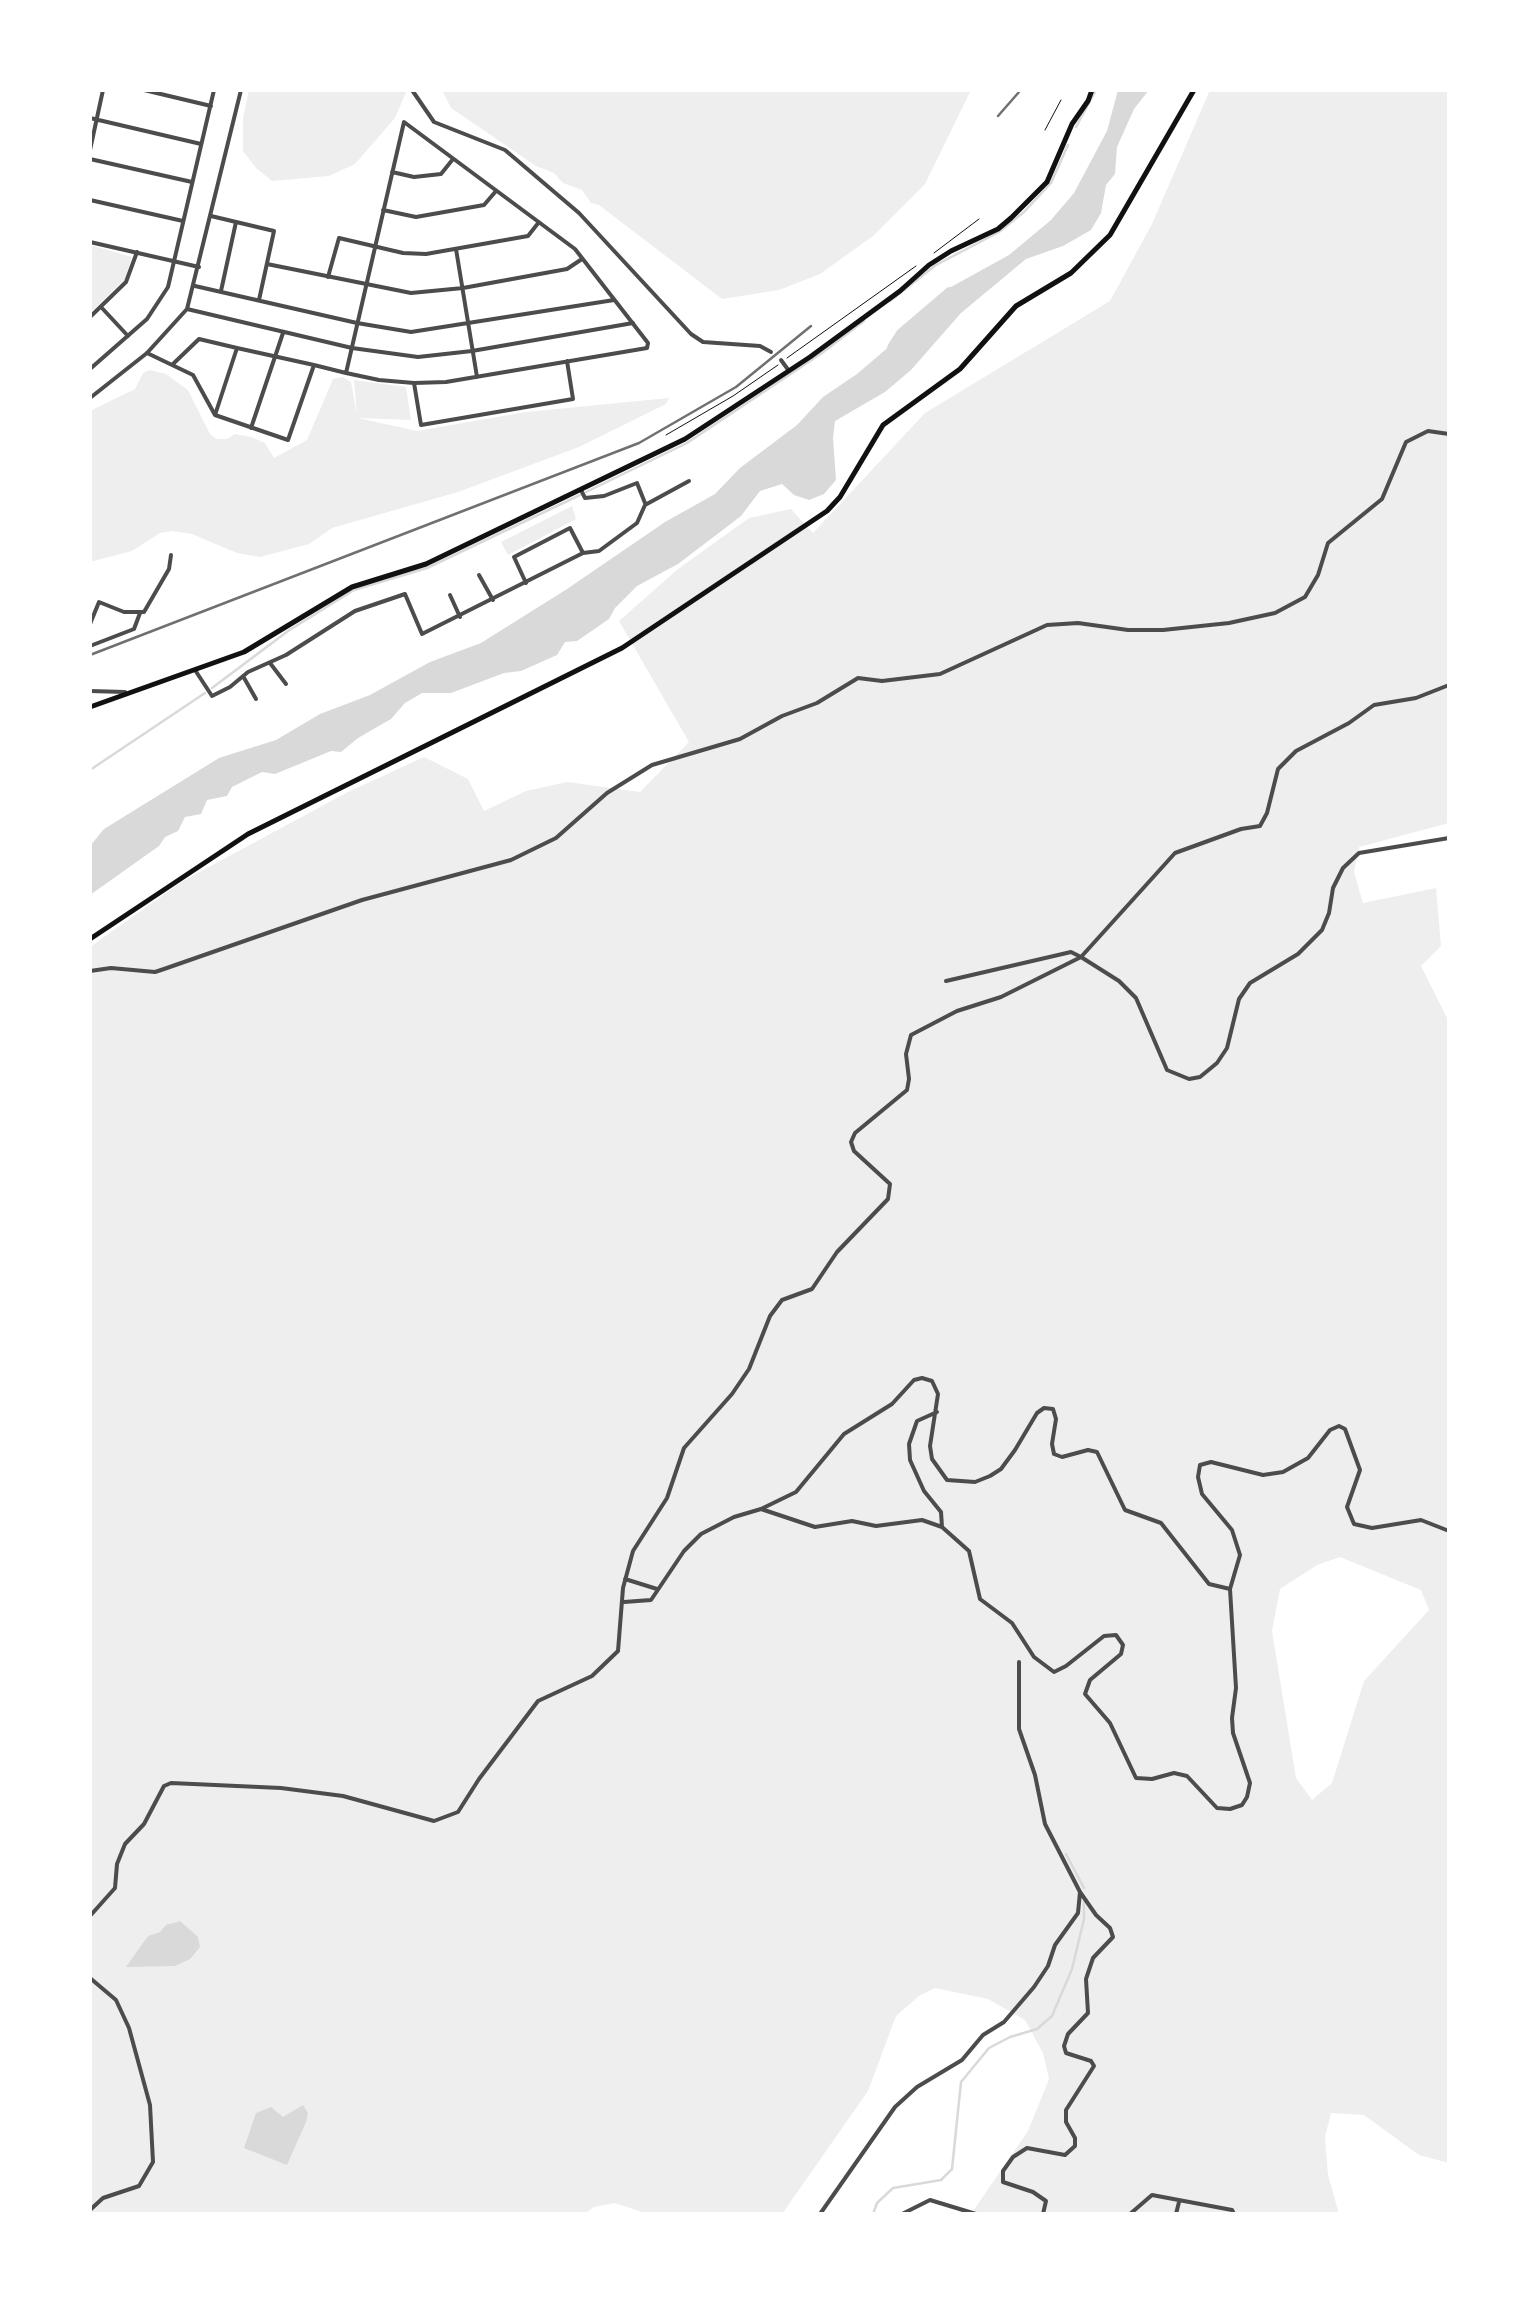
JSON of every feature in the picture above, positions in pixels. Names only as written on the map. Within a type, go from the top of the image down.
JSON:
[{"type":"main road","points":[[90,707],[262,644],[352,587],[426,564],[685,439],[790,371],[929,264],[998,230],[1047,182],[1072,124],[1092,90]]},
{"type":"main road","points":[[90,938],[248,834],[622,648],[816,519],[840,497],[883,425],[960,369],[1016,306],[1071,273],[1110,235],[1194,90]]},
{"type":"street","points":[[90,150],[93,119],[103,90]]},
{"type":"street","points":[[144,90],[211,106]]},
{"type":"street","points":[[90,369],[128,336],[168,287],[214,90]]},
{"type":"street","points":[[90,398],[146,353],[188,309],[241,90]]},
{"type":"street","points":[[412,90],[434,122],[504,150],[579,213],[690,334],[703,342],[760,346],[771,352]]},
{"type":"street","points":[[93,119],[201,144]]},
{"type":"street","points":[[174,364],[200,339],[346,373],[414,384],[646,348],[648,343],[575,249],[404,122],[346,373]]},
{"type":"street","points":[[90,159],[192,182]]},
{"type":"street","points":[[392,172],[414,177],[441,174],[454,159]]},
{"type":"street","points":[[384,210],[416,216],[484,205],[496,190]]},
{"type":"street","points":[[90,200],[183,222]]},
{"type":"street","points":[[211,216],[274,231],[259,300]]},
{"type":"street","points":[[221,292],[236,222]]},
{"type":"street","points":[[328,276],[338,238],[414,254],[528,236],[539,222]]},
{"type":"street","points":[[90,242],[199,267]]},
{"type":"street","points":[[456,248],[477,376]]},
{"type":"street","points":[[90,317],[126,282],[137,252]]},
{"type":"street","points":[[266,264],[411,293],[566,269],[582,259]]},
{"type":"street","points":[[195,286],[411,332],[614,300]]},
{"type":"street","points":[[100,306],[128,336]]},
{"type":"street","points":[[188,309],[352,348],[418,358],[633,323]]},
{"type":"street","points":[[251,428],[283,333]]},
{"type":"street","points":[[215,414],[237,348]]},
{"type":"street","points":[[146,353],[193,374],[215,414],[288,440],[314,365]]},
{"type":"street","points":[[414,384],[421,425],[573,399],[567,361]]},
{"type":"street","points":[[782,361],[790,371]]},
{"type":"street","points":[[90,971],[164,970],[362,900],[512,860],[556,838],[607,792],[652,764],[740,739],[858,678],[882,682],[940,674],[1047,626],[1078,624],[1163,630],[1275,613],[1306,597],[1328,543],[1382,499],[1406,442],[1428,431],[1449,434]]},
{"type":"street","points":[[195,670],[212,696],[354,611],[404,594],[422,634],[583,554],[599,551],[637,523],[646,505],[690,482]]},
{"type":"street","points":[[581,490],[586,498],[604,496],[637,483],[646,505]]},
{"type":"street","points":[[526,583],[514,557],[556,535],[570,528],[583,554]]},
{"type":"street","points":[[90,646],[134,629],[169,568],[171,555]]},
{"type":"street","points":[[480,576],[492,600]]},
{"type":"street","points":[[450,595],[460,617]]},
{"type":"street","points":[[90,624],[99,602],[124,612],[140,613]]},
{"type":"street","points":[[270,662],[286,684]]},
{"type":"street","points":[[243,676],[256,700]]},
{"type":"street","points":[[90,1916],[116,1888],[119,1855],[144,1824],[164,1786],[181,1782],[343,1796],[434,1821],[458,1812],[478,1779],[538,1701],[592,1676],[618,1651],[625,1580],[640,1536],[667,1498],[684,1448],[749,1369],[770,1316],[782,1300],[812,1289],[837,1252],[888,1199],[890,1184],[854,1152],[851,1142],[855,1133],[907,1090],[910,1079],[906,1054],[911,1034],[957,1010],[1001,996],[1081,958],[1175,853],[1260,826],[1278,769],[1296,751],[1374,705],[1416,698],[1449,685]]},
{"type":"street","points":[[90,690],[134,692]]},
{"type":"street","points":[[946,981],[1072,952],[1119,982],[1136,998],[1167,1070],[1189,1079],[1200,1077],[1227,1048],[1239,999],[1250,982],[1298,954],[1322,930],[1333,888],[1343,868],[1359,853],[1449,838]]},
{"type":"street","points":[[624,1602],[650,1600],[684,1551],[701,1534],[796,1492],[844,1434],[892,1404],[914,1380],[932,1381],[936,1387],[937,1412],[930,1446],[932,1459],[947,1480],[976,1482],[1001,1469],[1037,1412],[1044,1408],[1053,1410],[1054,1454],[1062,1457],[1088,1450],[1097,1452],[1125,1510],[1161,1523],[1204,1579],[1216,1587],[1230,1589]]},
{"type":"street","points":[[937,1412],[917,1421],[908,1444],[910,1460],[924,1492],[941,1512],[942,1526]]},
{"type":"street","points":[[761,1509],[815,1528],[852,1521],[876,1526],[922,1520],[942,1526],[969,1551],[980,1599],[1012,1623],[1034,1656],[1054,1672],[1104,1636],[1116,1635],[1123,1645],[1121,1654],[1090,1680],[1084,1694],[1110,1723],[1136,1778],[1152,1779],[1174,1773],[1187,1776],[1217,1808],[1230,1810],[1248,1798],[1250,1783],[1233,1733],[1236,1673],[1230,1589],[1240,1555],[1229,1526],[1202,1494],[1200,1466],[1211,1462],[1263,1474],[1283,1472],[1308,1458],[1336,1426],[1345,1429],[1360,1470],[1348,1507],[1354,1524],[1372,1528],[1421,1520],[1449,1531]]},
{"type":"street","points":[[625,1580],[657,1589]]},
{"type":"street","points":[[1018,1662],[1019,1730],[1035,1775],[1044,1824],[1080,1892],[1113,1937],[1093,1958],[1086,1980],[1088,2012],[1068,2034],[1064,2046],[1066,2052],[1085,2058],[1094,2066],[1066,2110],[1075,2146],[1065,2155],[1027,2148],[1018,2152],[1003,2171],[1006,2184],[1033,2192],[1046,2201],[1044,2214]]},
{"type":"street","points":[[820,2214],[894,2108],[917,2087],[962,2060],[983,2035],[1004,2022],[1034,1987],[1048,1966],[1055,1945],[1078,1913],[1080,1892]]},
{"type":"street","points":[[90,1978],[116,2000],[129,2028],[150,2105],[152,2162],[139,2186],[103,2198],[90,2210]]},
{"type":"street","points":[[1130,2214],[1152,2195],[1232,2210],[1234,2214]]},
{"type":"street","points":[[902,2214],[930,2200],[976,2214]]},
{"type":"street","points":[[1176,2214],[1179,2202]]},
{"type":"path","points":[[1045,130],[1060,101]]},
{"type":"path","points":[[932,254],[979,219]]},
{"type":"path","points":[[666,435],[733,396],[920,263]]},
{"type":"shaded area","points":[[249,90],[407,90],[395,118],[355,164],[329,176],[272,181],[243,151],[243,118]]},
{"type":"shaded area","points":[[442,90],[971,90],[925,184],[873,236],[820,274],[779,290],[722,299],[599,205],[591,203],[582,190],[563,183],[554,173],[536,166],[451,108]]},
{"type":"shaded area","points":[[1118,90],[1149,90],[1134,109],[1117,147],[1115,174],[1106,185],[1101,213],[1091,230],[1063,246],[1026,259],[961,313],[911,370],[885,392],[835,421],[836,480],[824,494],[809,500],[794,495],[782,484],[760,491],[741,516],[678,564],[637,586],[609,619],[577,641],[565,642],[557,655],[451,693],[422,693],[341,752],[331,751],[275,774],[262,772],[232,787],[227,796],[207,800],[201,814],[185,817],[178,831],[90,895],[90,846],[104,829],[219,758],[276,740],[320,714],[370,695],[430,662],[481,643],[665,522],[715,494],[740,468],[797,425],[823,397],[857,374],[926,315],[951,287],[1009,255],[1051,220],[1074,193],[1107,131]]},
{"type":"shaded area","points":[[1210,90],[1449,90],[1449,823],[1359,847],[1354,872],[1363,903],[1436,888],[1441,946],[1421,966],[1449,1022],[1449,2163],[1419,2155],[1364,2115],[1331,2113],[1325,2137],[1328,2175],[1339,2214],[971,2214],[1028,2131],[1049,2079],[1043,2053],[1025,2020],[988,1999],[935,1988],[896,2016],[868,2091],[782,2214],[648,2214],[615,2203],[594,2207],[584,2214],[90,2214],[90,947],[183,881],[346,793],[424,757],[468,779],[484,811],[526,791],[567,782],[640,792],[689,742],[619,621],[678,569],[749,518],[791,509],[813,533],[925,413],[1110,301],[1152,224]],"holes":[[[1340,1557],[1421,1590],[1429,1610],[1364,1681],[1332,1783],[1312,1800],[1296,1778],[1272,1631],[1280,1589],[1317,1565]]]},
{"type":"shaded area","points":[[90,245],[132,257],[125,279],[90,313]]},
{"type":"shaded area","points":[[150,370],[166,374],[188,390],[216,439],[235,434],[251,437],[265,443],[274,458],[307,440],[333,379],[343,377],[351,382],[357,415],[354,380],[406,387],[411,420],[358,418],[417,431],[526,412],[669,398],[666,404],[579,447],[458,492],[332,528],[309,544],[260,557],[172,531],[160,533],[132,551],[90,562],[90,411],[135,389],[143,373]]},
{"type":"shaded area","points":[[572,506],[576,519],[508,555],[501,542]]},
{"type":"shaded area","points":[[180,1921],[198,1937],[200,1947],[190,1959],[175,1966],[126,1967],[148,1936]]},
{"type":"shaded area","points":[[303,2105],[308,2113],[306,2122],[287,2165],[244,2148],[256,2113],[271,2107],[283,2117]]},
{"type":"waterway","points":[[1076,127],[1096,90]]},
{"type":"waterway","points":[[890,301],[936,265],[999,232],[1024,212],[1051,183],[1068,145]]},
{"type":"waterway","points":[[893,348],[902,334],[950,293]]},
{"type":"waterway","points":[[586,492],[687,443],[864,321]]},
{"type":"waterway","points":[[212,688],[288,631],[354,590],[427,568],[580,495]]},
{"type":"waterway","points":[[90,770],[205,693]]},
{"type":"waterway","points":[[1066,1854],[1084,1888]]},
{"type":"waterway","points":[[873,2214],[877,2203],[893,2188],[941,2180],[952,2169],[961,2082],[989,2048],[1037,2029],[1052,2016],[1072,1969],[1084,1902]]},
{"type":"railway","points":[[998,116],[1019,92]]},
{"type":"railway","points":[[90,655],[639,443],[736,387],[811,326]]}]
